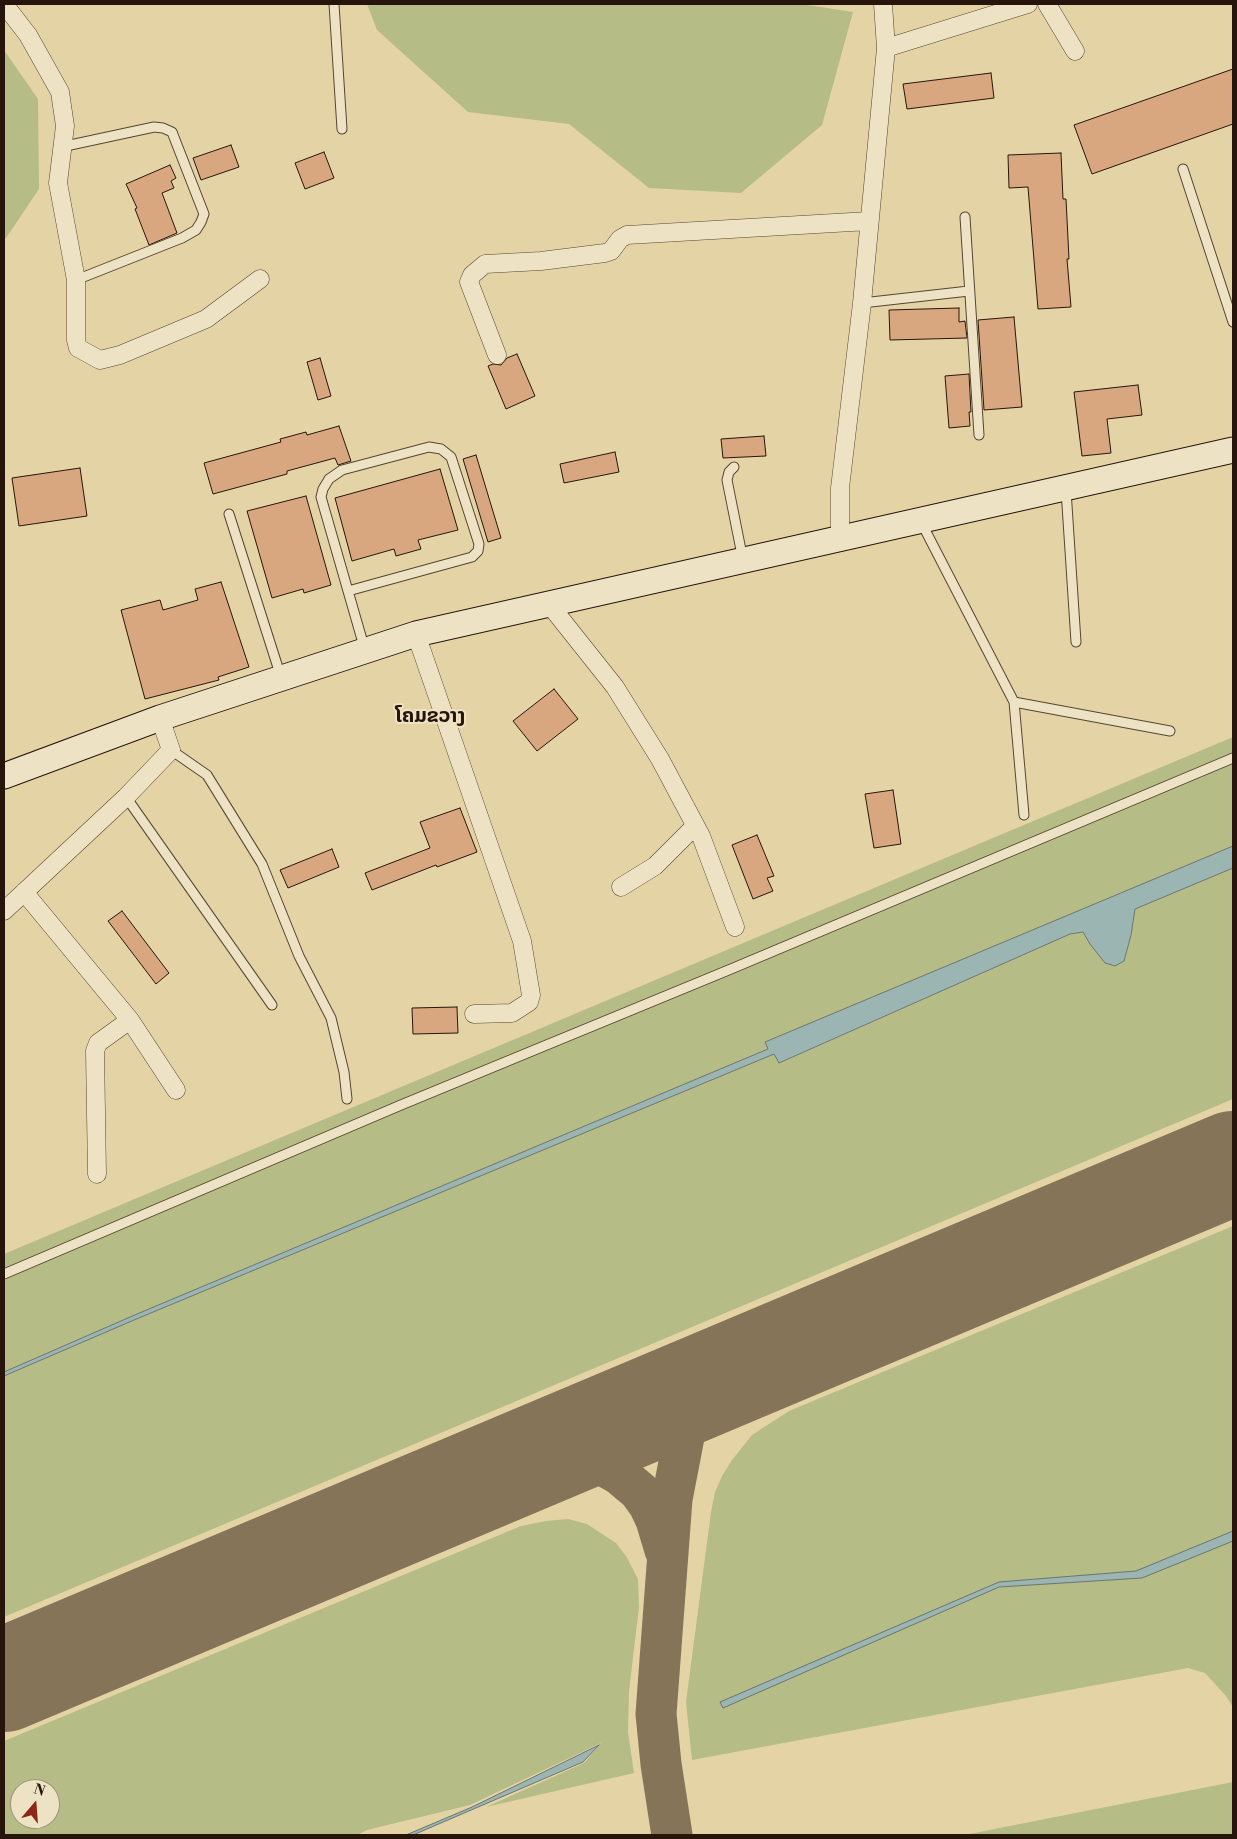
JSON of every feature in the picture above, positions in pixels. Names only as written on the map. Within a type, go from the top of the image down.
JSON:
[{"type":"main road","points":[[4,776],[160,718],[416,634],[1233,450]]},
{"type":"street","points":[[4,4],[28,35],[60,92],[65,126],[58,183],[76,280],[76,340],[78,348],[100,360],[120,355],[206,319],[260,279]]},
{"type":"street","points":[[840,539],[840,488],[862,303],[886,48],[883,4]]},
{"type":"street","points":[[886,48],[1028,4]]},
{"type":"street","points":[[1047,4],[1075,51]]},
{"type":"street","points":[[496,355],[469,282],[472,274],[485,264],[541,261],[605,253],[611,251],[620,239],[627,236],[869,221]]},
{"type":"street","points":[[549,604],[615,687],[660,759],[701,836],[735,927]]},
{"type":"street","points":[[416,634],[522,941],[531,995],[529,1002],[512,1013],[474,1014]]},
{"type":"street","points":[[4,911],[126,797],[171,750],[160,718]]},
{"type":"street","points":[[622,887],[655,866],[695,826]]},
{"type":"street","points":[[24,892],[130,1020],[176,1090]]},
{"type":"street","points":[[97,1174],[95,1051],[98,1043],[130,1020]]},
{"type":"lane","points":[[334,4],[342,129]]},
{"type":"lane","points":[[61,147],[154,127],[172,132],[204,214],[196,230],[182,238],[76,280]]},
{"type":"lane","points":[[1183,168],[1233,322]]},
{"type":"lane","points":[[965,218],[979,435]]},
{"type":"lane","points":[[862,303],[970,291]]},
{"type":"lane","points":[[348,591],[472,557],[478,551],[479,544],[451,457],[441,449],[429,447],[342,470],[329,479],[323,489],[321,497],[348,591],[365,650]]},
{"type":"lane","points":[[734,467],[729,472],[727,480],[743,561]]},
{"type":"lane","points":[[1066,487],[1076,642]]},
{"type":"lane","points":[[229,514],[281,678]]},
{"type":"lane","points":[[920,520],[1014,702],[1024,815]]},
{"type":"lane","points":[[1014,702],[1170,732]]},
{"type":"lane","points":[[171,750],[207,775],[262,864],[299,956],[331,1018],[344,1072],[346,1099]]},
{"type":"lane","points":[[4,1274],[392,1109],[1233,758]]},
{"type":"lane","points":[[126,797],[272,1005]]},
{"type":"green space","points":[[367,4],[801,4],[853,12],[822,125],[741,193],[649,188],[569,124],[468,112],[377,30]]},
{"type":"green space","points":[[4,50],[38,99],[39,189],[4,239]]},
{"type":"green space","points":[[1233,737],[1233,846],[765,1042],[768,1049],[137,1314],[4,1372],[4,1254]]},
{"type":"green space","points":[[1233,868],[1233,1099],[4,1617],[4,1376],[134,1320],[774,1054],[780,1063],[1070,934],[1083,932],[1090,944],[1115,966],[1124,961],[1135,909]]},
{"type":"green space","points":[[1233,1226],[1233,1707],[1226,1696],[1205,1673],[1188,1668],[692,1760],[686,1702],[711,1512],[715,1492],[722,1476],[752,1435],[789,1411]]},
{"type":"green space","points":[[568,1519],[587,1524],[616,1543],[626,1556],[638,1579],[639,1607],[629,1691],[628,1732],[634,1773],[486,1807],[584,1763],[601,1743],[470,1805],[367,1830],[357,1835],[4,1835],[4,1741],[521,1526]]},
{"type":"green space","points":[[1233,1782],[1233,1835],[964,1835]]},
{"type":"water","points":[[1233,846],[1233,868],[1135,909],[1124,961],[1115,966],[1105,963],[1083,932],[1070,934],[779,1063],[774,1054],[134,1320],[4,1376],[4,1372],[137,1314],[768,1049],[765,1042]]},
{"type":"water","points":[[1233,1531],[1233,1541],[1142,1578],[999,1587],[723,1708],[720,1702],[999,1582],[1136,1571]]},
{"type":"water","points":[[599,1745],[583,1762],[413,1835],[406,1835],[472,1807]]},
{"type":"building","points":[[1233,69],[1233,124],[1092,174],[1074,125]]},
{"type":"building","points":[[991,73],[994,98],[907,109],[903,84]]},
{"type":"building","points":[[231,145],[239,167],[201,180],[193,158]]},
{"type":"building","points":[[324,152],[334,178],[305,189],[295,163]]},
{"type":"building","points":[[1061,153],[1063,199],[1066,199],[1069,259],[1067,259],[1071,307],[1038,309],[1028,187],[1009,188],[1008,155]]},
{"type":"building","points":[[170,165],[176,178],[171,181],[174,188],[162,193],[177,233],[149,245],[135,209],[137,208],[126,184]]},
{"type":"building","points":[[959,308],[959,322],[965,321],[967,338],[890,340],[889,310]]},
{"type":"building","points":[[1014,317],[1022,407],[984,410],[978,320]]},
{"type":"building","points":[[517,354],[535,396],[506,409],[488,366],[493,364],[501,365],[507,358]]},
{"type":"building","points":[[320,358],[331,396],[318,400],[307,362]]},
{"type":"building","points":[[969,374],[970,426],[949,428],[945,376]]},
{"type":"building","points":[[1138,385],[1142,415],[1107,419],[1111,453],[1082,456],[1074,392]]},
{"type":"building","points":[[339,426],[351,461],[338,465],[335,458],[287,471],[287,474],[213,494],[204,463],[281,442],[280,439],[306,432],[307,435]]},
{"type":"building","points":[[764,436],[766,456],[723,458],[721,439]]},
{"type":"building","points":[[615,452],[619,472],[564,483],[560,464]]},
{"type":"building","points":[[476,455],[501,538],[488,542],[463,459]]},
{"type":"building","points":[[80,468],[87,516],[19,526],[12,478]]},
{"type":"building","points":[[440,469],[458,530],[418,540],[421,549],[396,556],[394,549],[352,561],[335,498]]},
{"type":"building","points":[[306,496],[331,585],[304,593],[303,589],[272,598],[247,511]]},
{"type":"building","points":[[221,582],[249,667],[218,677],[219,680],[145,699],[121,610],[160,600],[163,610],[198,600],[195,589]]},
{"type":"building","points":[[554,689],[578,719],[537,751],[513,721]]},
{"type":"building","points":[[893,790],[901,844],[874,848],[865,794]]},
{"type":"building","points":[[460,808],[477,852],[437,867],[436,865],[372,890],[365,873],[430,848],[420,822]]},
{"type":"building","points":[[757,835],[774,876],[767,878],[773,891],[753,899],[732,845]]},
{"type":"building","points":[[332,849],[339,867],[288,888],[280,870]]},
{"type":"building","points":[[122,911],[169,973],[156,984],[108,921]]},
{"type":"building","points":[[457,1007],[458,1033],[413,1034],[412,1008]]},
{"type":"taxiway","points":[[672,1835],[661,1764],[656,1714],[672,1499],[693,1390]]},
{"type":"taxiway","points":[[544,1452],[577,1456],[597,1462],[620,1475],[639,1491],[649,1505],[656,1520],[665,1550]]},
{"type":"runway","points":[[4,1680],[1233,1163]]},
{"type":"district","name":"ໂຄມຂວາງ","points":[[430,717]]}]
